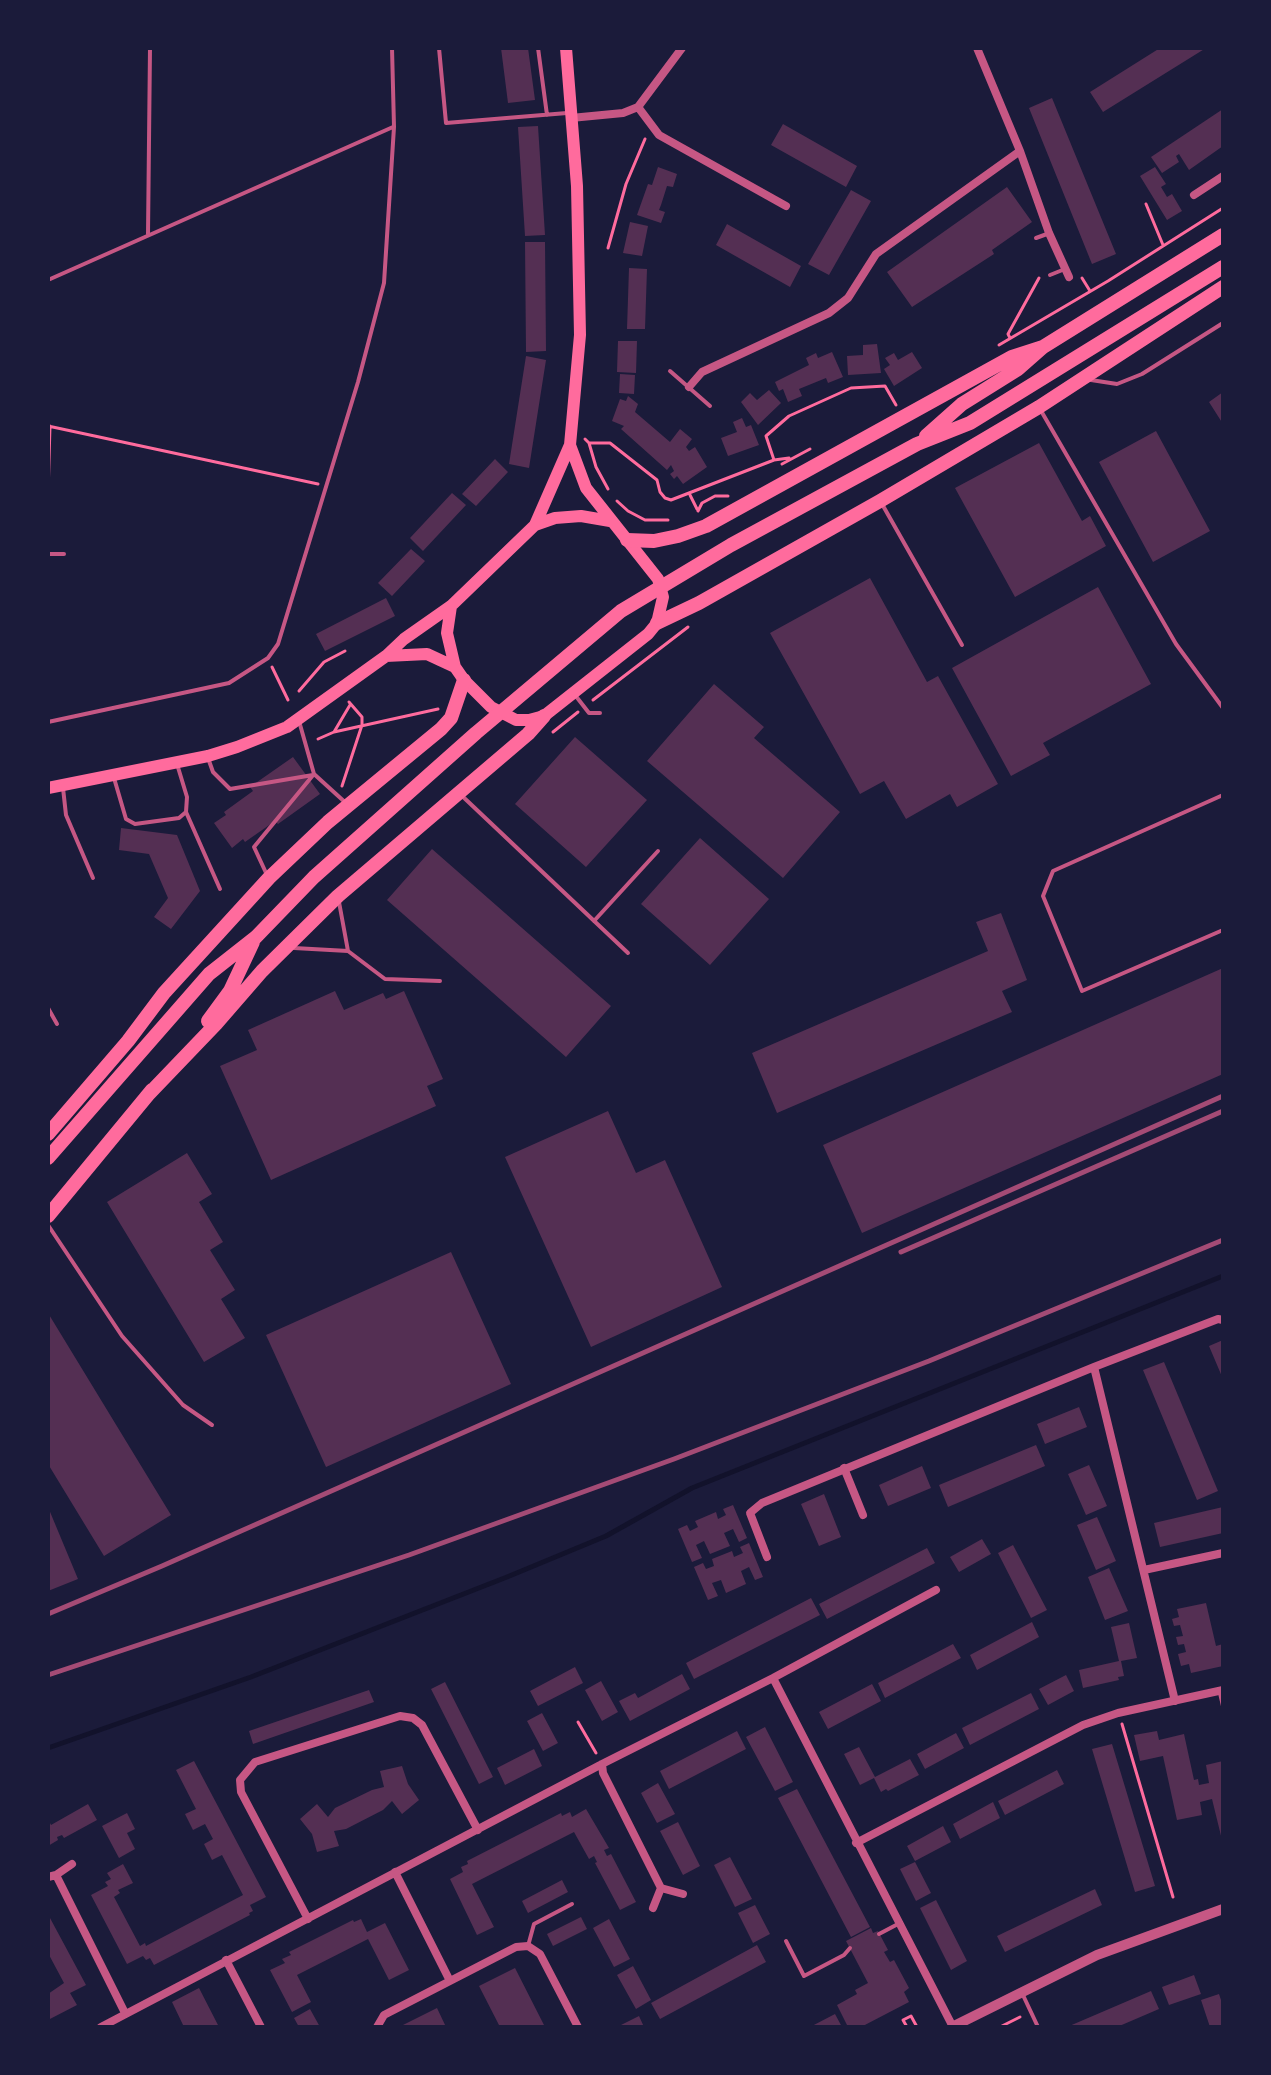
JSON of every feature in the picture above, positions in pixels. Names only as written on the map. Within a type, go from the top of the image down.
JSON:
[{"type":"highway","points":[[917,444],[962,404],[1018,369],[1043,347],[1223,235]]},
{"type":"highway","points":[[48,1158],[209,974],[256,937],[314,877],[383,816],[575,647],[621,611],[731,545],[917,444],[970,423],[1223,267]]},
{"type":"highway","points":[[657,623],[699,603],[880,501],[1039,407],[1223,287]]},
{"type":"highway","points":[[627,540],[654,541],[706,526],[1012,357],[1043,347]]},
{"type":"highway","points":[[48,1134],[128,1041],[164,993],[269,878],[348,805],[441,729],[451,718],[464,680]]},
{"type":"highway","points":[[146,1097],[338,896],[528,734],[544,716]]},
{"type":"highway","points":[[48,1216],[230,991],[256,937]]},
{"type":"main road","points":[[48,788],[208,756],[250,742],[299,719],[451,606],[535,525],[570,445],[580,335],[577,186],[566,48]]},
{"type":"main road","points":[[451,606],[447,633],[455,667],[464,680],[502,715],[516,720],[544,716],[648,634],[657,623],[663,597],[658,579],[586,488],[570,445]]},
{"type":"main road","points":[[535,525],[555,518],[581,516],[610,521]]},
{"type":"main road","points":[[386,656],[427,654],[455,667]]},
{"type":"street","points":[[571,116],[623,113],[638,107],[682,48]]},
{"type":"street","points":[[977,48],[1067,273]]},
{"type":"street","points":[[638,107],[659,135],[786,206]]},
{"type":"street","points":[[689,387],[702,372],[829,313],[848,298],[876,254],[1020,151]]},
{"type":"street","points":[[1194,195],[1223,176]]},
{"type":"street","points":[[767,1557],[751,1517],[752,1509],[844,1468],[1094,1367],[1218,1319],[1223,1320]]},
{"type":"street","points":[[1094,1367],[1175,1701]]},
{"type":"street","points":[[844,1468],[863,1515]]},
{"type":"street","points":[[1144,1570],[1223,1553]]},
{"type":"street","points":[[101,2027],[936,1590]]},
{"type":"street","points":[[773,1678],[952,2027],[1097,1955],[1223,1909]]},
{"type":"street","points":[[856,1843],[1083,1725],[1118,1713],[1221,1690]]},
{"type":"street","points":[[308,1919],[241,1792],[240,1780],[255,1762],[400,1716],[413,1718],[422,1725],[478,1830]]},
{"type":"street","points":[[602,1764],[603,1773],[661,1888],[683,1894]]},
{"type":"street","points":[[72,1864],[52,1876],[125,2013]]},
{"type":"street","points":[[395,1872],[450,1981]]},
{"type":"street","points":[[653,1908],[661,1888]]},
{"type":"street","points":[[377,2027],[384,2015],[516,1947],[528,1946],[540,1954],[578,2027]]},
{"type":"street","points":[[226,1960],[261,2027]]},
{"type":"lane","points":[[148,234],[150,48]]},
{"type":"lane","points":[[48,722],[229,683],[268,658],[278,644],[358,382],[384,283],[394,127],[392,48]]},
{"type":"lane","points":[[439,48],[446,123],[571,116]]},
{"type":"lane","points":[[538,48],[547,115]]},
{"type":"lane","points":[[48,280],[394,127]]},
{"type":"lane","points":[[1036,238],[1049,233]]},
{"type":"lane","points":[[1050,275],[1067,273]]},
{"type":"lane","points":[[1088,376],[1098,383],[1117,384],[1142,374],[1223,323]]},
{"type":"lane","points":[[670,371],[710,406]]},
{"type":"lane","points":[[1039,407],[1176,644],[1223,708]]},
{"type":"lane","points":[[880,501],[962,645]]},
{"type":"lane","points":[[48,554],[64,554]]},
{"type":"lane","points":[[573,693],[589,713],[600,713]]},
{"type":"lane","points":[[299,719],[314,774],[348,805]]},
{"type":"lane","points":[[208,756],[213,772],[230,789],[314,774]]},
{"type":"lane","points":[[177,762],[187,797],[186,812],[220,889]]},
{"type":"lane","points":[[269,878],[254,847],[314,774]]},
{"type":"lane","points":[[113,776],[126,819],[135,824],[179,818],[186,812]]},
{"type":"lane","points":[[62,786],[66,815],[93,878]]},
{"type":"lane","points":[[458,793],[628,953]]},
{"type":"lane","points":[[1223,795],[1053,871],[1043,896],[1082,991],[1223,930]]},
{"type":"lane","points":[[594,921],[658,851]]},
{"type":"lane","points":[[338,896],[348,951]]},
{"type":"lane","points":[[286,949],[310,947],[348,951],[385,979],[440,981]]},
{"type":"lane","points":[[48,1008],[57,1024]]},
{"type":"lane","points":[[48,1225],[122,1336],[183,1405],[212,1425]]},
{"type":"lane","points":[[1221,1690],[1223,1706]]},
{"type":"lane","points":[[528,1946],[534,1924],[572,1904]]},
{"type":"lane","points":[[879,1934],[898,1924]]},
{"type":"lane","points":[[786,1941],[804,1976],[844,1955],[850,1948]]},
{"type":"lane","points":[[1021,1992],[1038,2027]]},
{"type":"path","points":[[608,248],[626,184],[648,133]]},
{"type":"path","points":[[1146,204],[1163,246]]},
{"type":"path","points":[[1002,342],[1223,208]]},
{"type":"path","points":[[1010,338],[1008,334],[1050,260],[1059,256]]},
{"type":"path","points":[[774,460],[766,436],[789,416],[851,388],[885,386],[896,405]]},
{"type":"path","points":[[48,495],[49,426],[326,486]]},
{"type":"path","points":[[675,519],[645,520],[618,502],[601,479],[589,443],[610,443],[657,480],[665,498],[671,500],[774,460],[790,458]]},
{"type":"path","points":[[689,494],[698,511]]},
{"type":"path","points":[[604,692],[694,622]]},
{"type":"path","points":[[299,691],[324,662],[345,651]]},
{"type":"path","points":[[268,658],[288,700]]},
{"type":"path","points":[[334,732],[349,703],[362,717],[362,725],[342,786]]},
{"type":"path","points":[[318,739],[362,725],[435,708],[441,710]]},
{"type":"path","points":[[1118,1713],[1173,1897]]},
{"type":"path","points":[[578,1722],[602,1764]]},
{"type":"path","points":[[1000,2027],[1031,2012]]},
{"type":"path","points":[[907,2027],[903,2020],[911,2016],[917,2027]]},
{"type":"building","points":[[501,48],[528,48],[535,100],[508,103]]},
{"type":"building","points":[[1160,48],[1206,48],[1103,112],[1090,92]]},
{"type":"building","points":[[1052,98],[1116,254],[1092,264],[1029,108]]},
{"type":"building","points":[[1223,109],[1223,146],[1189,170],[1179,154],[1176,156],[1179,162],[1162,173],[1151,157]]},
{"type":"building","points":[[783,124],[857,166],[846,187],[771,145]]},
{"type":"building","points":[[538,126],[545,235],[525,236],[518,127]]},
{"type":"building","points":[[658,167],[677,174],[673,187],[667,186],[659,210],[665,212],[661,223],[637,215]]},
{"type":"building","points":[[1155,167],[1166,184],[1161,187],[1167,197],[1172,194],[1182,211],[1167,220],[1140,176]]},
{"type":"building","points":[[1007,187],[1032,222],[992,250],[994,254],[912,307],[887,272]]},
{"type":"building","points":[[851,190],[871,201],[829,275],[808,264]]},
{"type":"building","points":[[630,222],[648,226],[642,256],[623,253]]},
{"type":"building","points":[[727,224],[801,266],[790,287],[716,245]]},
{"type":"building","points":[[525,242],[545,242],[546,351],[526,352]]},
{"type":"building","points":[[629,268],[647,269],[645,329],[627,329]]},
{"type":"building","points":[[618,341],[637,341],[636,373],[617,372]]},
{"type":"building","points":[[877,344],[881,373],[848,375],[847,356],[863,355],[863,345]]},
{"type":"building","points":[[832,352],[843,377],[828,383],[826,378],[799,389],[802,396],[788,402],[783,389],[779,391],[775,382],[809,365],[806,358],[816,353],[818,358]]},
{"type":"building","points":[[912,352],[922,368],[894,386],[884,369],[890,365],[885,358],[894,353],[898,360]]},
{"type":"building","points":[[526,356],[546,360],[529,468],[509,464]]},
{"type":"building","points":[[620,374],[635,375],[634,394],[619,393]]},
{"type":"building","points":[[769,390],[781,403],[758,425],[741,402],[750,393],[757,400]]},
{"type":"building","points":[[1223,392],[1223,424],[1209,402]]},
{"type":"building","points":[[628,396],[638,404],[635,412],[670,442],[680,429],[692,439],[686,447],[689,451],[695,447],[707,467],[683,484],[677,476],[674,479],[670,474],[674,471],[671,465],[667,470],[621,429],[624,426],[612,421],[620,399],[626,401]]},
{"type":"building","points":[[742,418],[746,427],[751,425],[759,445],[728,456],[721,438],[737,432],[733,422]]},
{"type":"building","points":[[1156,431],[1210,531],[1153,562],[1099,462]]},
{"type":"building","points":[[1039,443],[1082,521],[1090,516],[1106,546],[1015,597],[955,488]]},
{"type":"building","points":[[495,459],[508,472],[476,506],[462,494]]},
{"type":"building","points":[[452,493],[466,505],[423,551],[410,538]]},
{"type":"building","points":[[411,549],[425,561],[392,596],[378,583]]},
{"type":"building","points":[[870,578],[927,682],[938,676],[998,784],[957,807],[950,794],[906,819],[884,781],[860,794],[770,633]]},
{"type":"building","points":[[1098,587],[1151,684],[1043,743],[1050,755],[1011,776],[952,668]]},
{"type":"building","points":[[386,598],[395,616],[325,651],[316,634]]},
{"type":"building","points":[[714,684],[764,727],[754,738],[840,812],[783,878],[647,761]]},
{"type":"building","points":[[575,737],[647,800],[586,867],[515,804]]},
{"type":"building","points":[[293,757],[320,794],[278,824],[275,821],[232,848],[214,823],[253,791],[250,787]]},
{"type":"building","points":[[121,828],[177,835],[200,891],[171,929],[154,917],[168,898],[149,854],[119,850]]},
{"type":"building","points":[[700,838],[769,899],[710,965],[641,904]]},
{"type":"building","points":[[432,849],[611,1006],[566,1057],[387,900]]},
{"type":"building","points":[[1001,913],[1027,980],[1002,991],[1012,1012],[777,1113],[752,1053],[988,951],[976,922]]},
{"type":"building","points":[[1223,968],[1223,1074],[862,1233],[823,1145]]},
{"type":"building","points":[[335,991],[344,1010],[383,993],[386,999],[404,991],[443,1079],[427,1086],[436,1106],[271,1180],[220,1066],[257,1050],[248,1030]]},
{"type":"building","points":[[608,1111],[636,1173],[665,1160],[722,1287],[591,1347],[505,1157]]},
{"type":"building","points":[[187,1153],[212,1194],[199,1202],[223,1242],[210,1250],[235,1290],[221,1299],[245,1338],[204,1362],[107,1202]]},
{"type":"building","points":[[451,1252],[511,1384],[326,1467],[266,1335]]},
{"type":"building","points":[[48,1313],[171,1515],[104,1556],[48,1464]]},
{"type":"building","points":[[1223,1340],[1223,1379],[1209,1346]]},
{"type":"building","points":[[1164,1362],[1218,1491],[1197,1500],[1143,1370]]},
{"type":"building","points":[[1079,1407],[1087,1427],[1045,1444],[1037,1424]]},
{"type":"building","points":[[1036,1445],[1045,1466],[948,1507],[939,1485]]},
{"type":"building","points":[[1089,1465],[1107,1506],[1086,1515],[1068,1474]]},
{"type":"building","points":[[922,1466],[931,1488],[888,1506],[879,1485]]},
{"type":"building","points":[[824,1494],[841,1537],[819,1546],[801,1504]]},
{"type":"building","points":[[733,1505],[747,1538],[739,1542],[733,1529],[724,1533],[730,1546],[710,1554],[704,1541],[696,1545],[702,1558],[692,1562],[678,1529],[687,1525],[690,1531],[698,1527],[695,1521],[716,1512],[718,1519],[726,1515],[723,1509]]},
{"type":"building","points":[[48,1507],[78,1579],[48,1591]]},
{"type":"building","points":[[1223,1507],[1223,1533],[1160,1547],[1154,1523]]},
{"type":"building","points":[[1097,1517],[1116,1561],[1096,1570],[1077,1525]]},
{"type":"building","points":[[982,1539],[991,1554],[959,1572],[950,1557]]},
{"type":"building","points":[[749,1543],[763,1577],[755,1580],[749,1567],[741,1571],[746,1584],[726,1593],[721,1580],[712,1583],[718,1596],[708,1600],[694,1567],[703,1563],[706,1569],[714,1566],[712,1559],[732,1551],[734,1557],[743,1553],[740,1547]]},
{"type":"building","points":[[1013,1545],[1047,1610],[1031,1618],[998,1553]]},
{"type":"building","points":[[927,1548],[935,1563],[827,1619],[819,1604]]},
{"type":"building","points":[[1109,1568],[1128,1611],[1105,1620],[1088,1577]]},
{"type":"building","points":[[811,1598],[820,1615],[694,1679],[686,1663]]},
{"type":"building","points":[[1206,1603],[1216,1646],[1223,1644],[1223,1666],[1191,1673],[1189,1664],[1181,1666],[1178,1654],[1186,1652],[1184,1644],[1178,1645],[1176,1637],[1183,1636],[1180,1625],[1174,1626],[1172,1619],[1179,1617],[1177,1609]]},
{"type":"building","points":[[1032,1622],[1039,1637],[977,1670],[970,1655]]},
{"type":"building","points":[[1129,1623],[1137,1658],[1121,1661],[1124,1676],[1118,1677],[1119,1680],[1083,1688],[1079,1670],[1119,1661],[1111,1627]]},
{"type":"building","points":[[953,1644],[961,1658],[885,1698],[878,1683]]},
{"type":"building","points":[[575,1667],[583,1683],[538,1706],[530,1691]]},
{"type":"building","points":[[682,1674],[690,1689],[630,1721],[619,1701],[635,1693],[638,1698]]},
{"type":"building","points":[[1066,1675],[1074,1691],[1048,1705],[1039,1689]]},
{"type":"building","points":[[601,1681],[618,1712],[602,1721],[585,1690]]},
{"type":"building","points":[[445,1682],[493,1777],[479,1784],[431,1689]]},
{"type":"building","points":[[872,1684],[881,1701],[828,1729],[819,1712]]},
{"type":"building","points":[[369,1690],[374,1702],[253,1744],[249,1731]]},
{"type":"building","points":[[1031,1693],[1039,1709],[970,1745],[962,1728]]},
{"type":"building","points":[[542,1713],[558,1743],[543,1751],[527,1721]]},
{"type":"building","points":[[765,1727],[793,1782],[775,1791],[746,1737]]},
{"type":"building","points":[[737,1731],[746,1749],[669,1789],[660,1771]]},
{"type":"building","points":[[1157,1731],[1159,1740],[1184,1734],[1194,1780],[1198,1779],[1199,1785],[1209,1783],[1206,1765],[1223,1761],[1223,1844],[1212,1799],[1200,1802],[1202,1815],[1177,1820],[1163,1756],[1140,1761],[1134,1735]]},
{"type":"building","points":[[956,1733],[964,1748],[925,1769],[917,1754]]},
{"type":"building","points":[[1112,1744],[1155,1886],[1135,1892],[1092,1749]]},
{"type":"building","points":[[859,1747],[875,1777],[910,1759],[919,1775],[888,1791],[881,1792],[874,1778],[860,1785],[844,1754]]},
{"type":"building","points":[[534,1749],[542,1766],[505,1785],[497,1768]]},
{"type":"building","points":[[194,1761],[266,1897],[250,1905],[253,1911],[250,1915],[154,1965],[150,1958],[146,1960],[143,1956],[127,1964],[91,1895],[108,1886],[105,1882],[111,1879],[107,1873],[123,1864],[133,1883],[118,1890],[120,1893],[114,1897],[140,1946],[145,1943],[146,1946],[243,1895],[222,1855],[212,1860],[204,1844],[213,1839],[205,1824],[193,1830],[185,1814],[196,1809],[176,1770]]},
{"type":"building","points":[[402,1766],[408,1784],[419,1800],[402,1814],[392,1801],[383,1810],[346,1829],[334,1831],[339,1846],[317,1852],[312,1834],[300,1819],[317,1804],[328,1817],[335,1808],[384,1787],[380,1771]]},
{"type":"building","points":[[1057,1770],[1064,1784],[1005,1815],[998,1801]]},
{"type":"building","points":[[658,1783],[675,1814],[657,1823],[641,1793]]},
{"type":"building","points":[[797,1789],[870,1927],[851,1937],[778,1798]]},
{"type":"building","points":[[993,1802],[1000,1818],[960,1839],[953,1824]]},
{"type":"building","points":[[88,1804],[97,1820],[64,1838],[62,1835],[57,1837],[58,1840],[48,1846],[48,1819],[51,1825]]},
{"type":"building","points":[[586,1809],[609,1848],[604,1850],[607,1856],[611,1854],[636,1902],[620,1910],[594,1856],[589,1859],[574,1832],[472,1884],[494,1927],[477,1935],[450,1879],[463,1872],[461,1867],[468,1864],[467,1861],[561,1813],[562,1816],[570,1812],[572,1817]]},
{"type":"building","points":[[127,1813],[135,1829],[127,1833],[135,1849],[119,1858],[102,1826]]},
{"type":"building","points":[[678,1822],[700,1866],[683,1875],[660,1831]]},
{"type":"building","points":[[943,1826],[951,1842],[915,1861],[907,1846]]},
{"type":"building","points":[[730,1857],[752,1899],[735,1907],[714,1865]]},
{"type":"building","points":[[915,1862],[931,1893],[916,1901],[900,1869]]},
{"type":"building","points":[[562,1880],[568,1892],[528,1913],[522,1901]]},
{"type":"building","points":[[1095,1889],[1102,1905],[1005,1952],[997,1936]]},
{"type":"building","points":[[936,1900],[967,1961],[951,1970],[920,1908]]},
{"type":"building","points":[[755,1905],[770,1934],[753,1943],[738,1913]]},
{"type":"building","points":[[581,1917],[587,1929],[553,1946],[547,1934]]},
{"type":"building","points":[[50,1918],[86,1985],[70,1993],[77,2005],[48,2020],[48,1994],[64,1983],[48,1953]]},
{"type":"building","points":[[361,1919],[367,1932],[385,1923],[409,1970],[389,1980],[368,1939],[297,1975],[311,2002],[292,2012],[270,1970],[285,1963],[282,1959],[291,1955],[289,1952],[353,1920]]},
{"type":"building","points":[[609,1919],[630,1959],[614,1967],[593,1928]]},
{"type":"building","points":[[871,1928],[873,1933],[878,1931],[888,1950],[884,1952],[890,1962],[894,1960],[909,1988],[904,1992],[909,2002],[861,2027],[848,2027],[837,2005],[857,1994],[855,1990],[868,1983],[846,1941]]},
{"type":"building","points":[[757,1945],[766,1962],[660,2019],[651,2003]]},
{"type":"building","points":[[633,1966],[651,2000],[636,2009],[617,1975]]},
{"type":"building","points":[[515,1968],[545,2027],[500,2027],[479,1986]]},
{"type":"building","points":[[1194,1975],[1201,1994],[1169,2005],[1162,1987]]},
{"type":"building","points":[[199,1988],[219,2027],[184,2027],[172,2002]]},
{"type":"building","points":[[1151,1991],[1159,2009],[1117,2027],[1067,2027]]},
{"type":"building","points":[[1219,1994],[1223,2006],[1223,2027],[1210,2027],[1201,2000]]},
{"type":"building","points":[[437,2008],[446,2027],[399,2027]]},
{"type":"building","points":[[310,2009],[320,2027],[299,2027],[294,2018]]},
{"type":"building","points":[[835,2014],[842,2027],[810,2027]]},
{"type":"building","points":[[639,2016],[644,2027],[617,2027]]},
{"type":"waterway","points":[[48,1748],[251,1677],[507,1577],[606,1536],[692,1488],[1223,1276]]},
{"type":"railway","points":[[48,1614],[1223,1096]]},
{"type":"railway","points":[[901,1252],[1223,1111]]},
{"type":"railway","points":[[48,1675],[409,1555],[674,1459],[929,1361],[1223,1240]]}]
